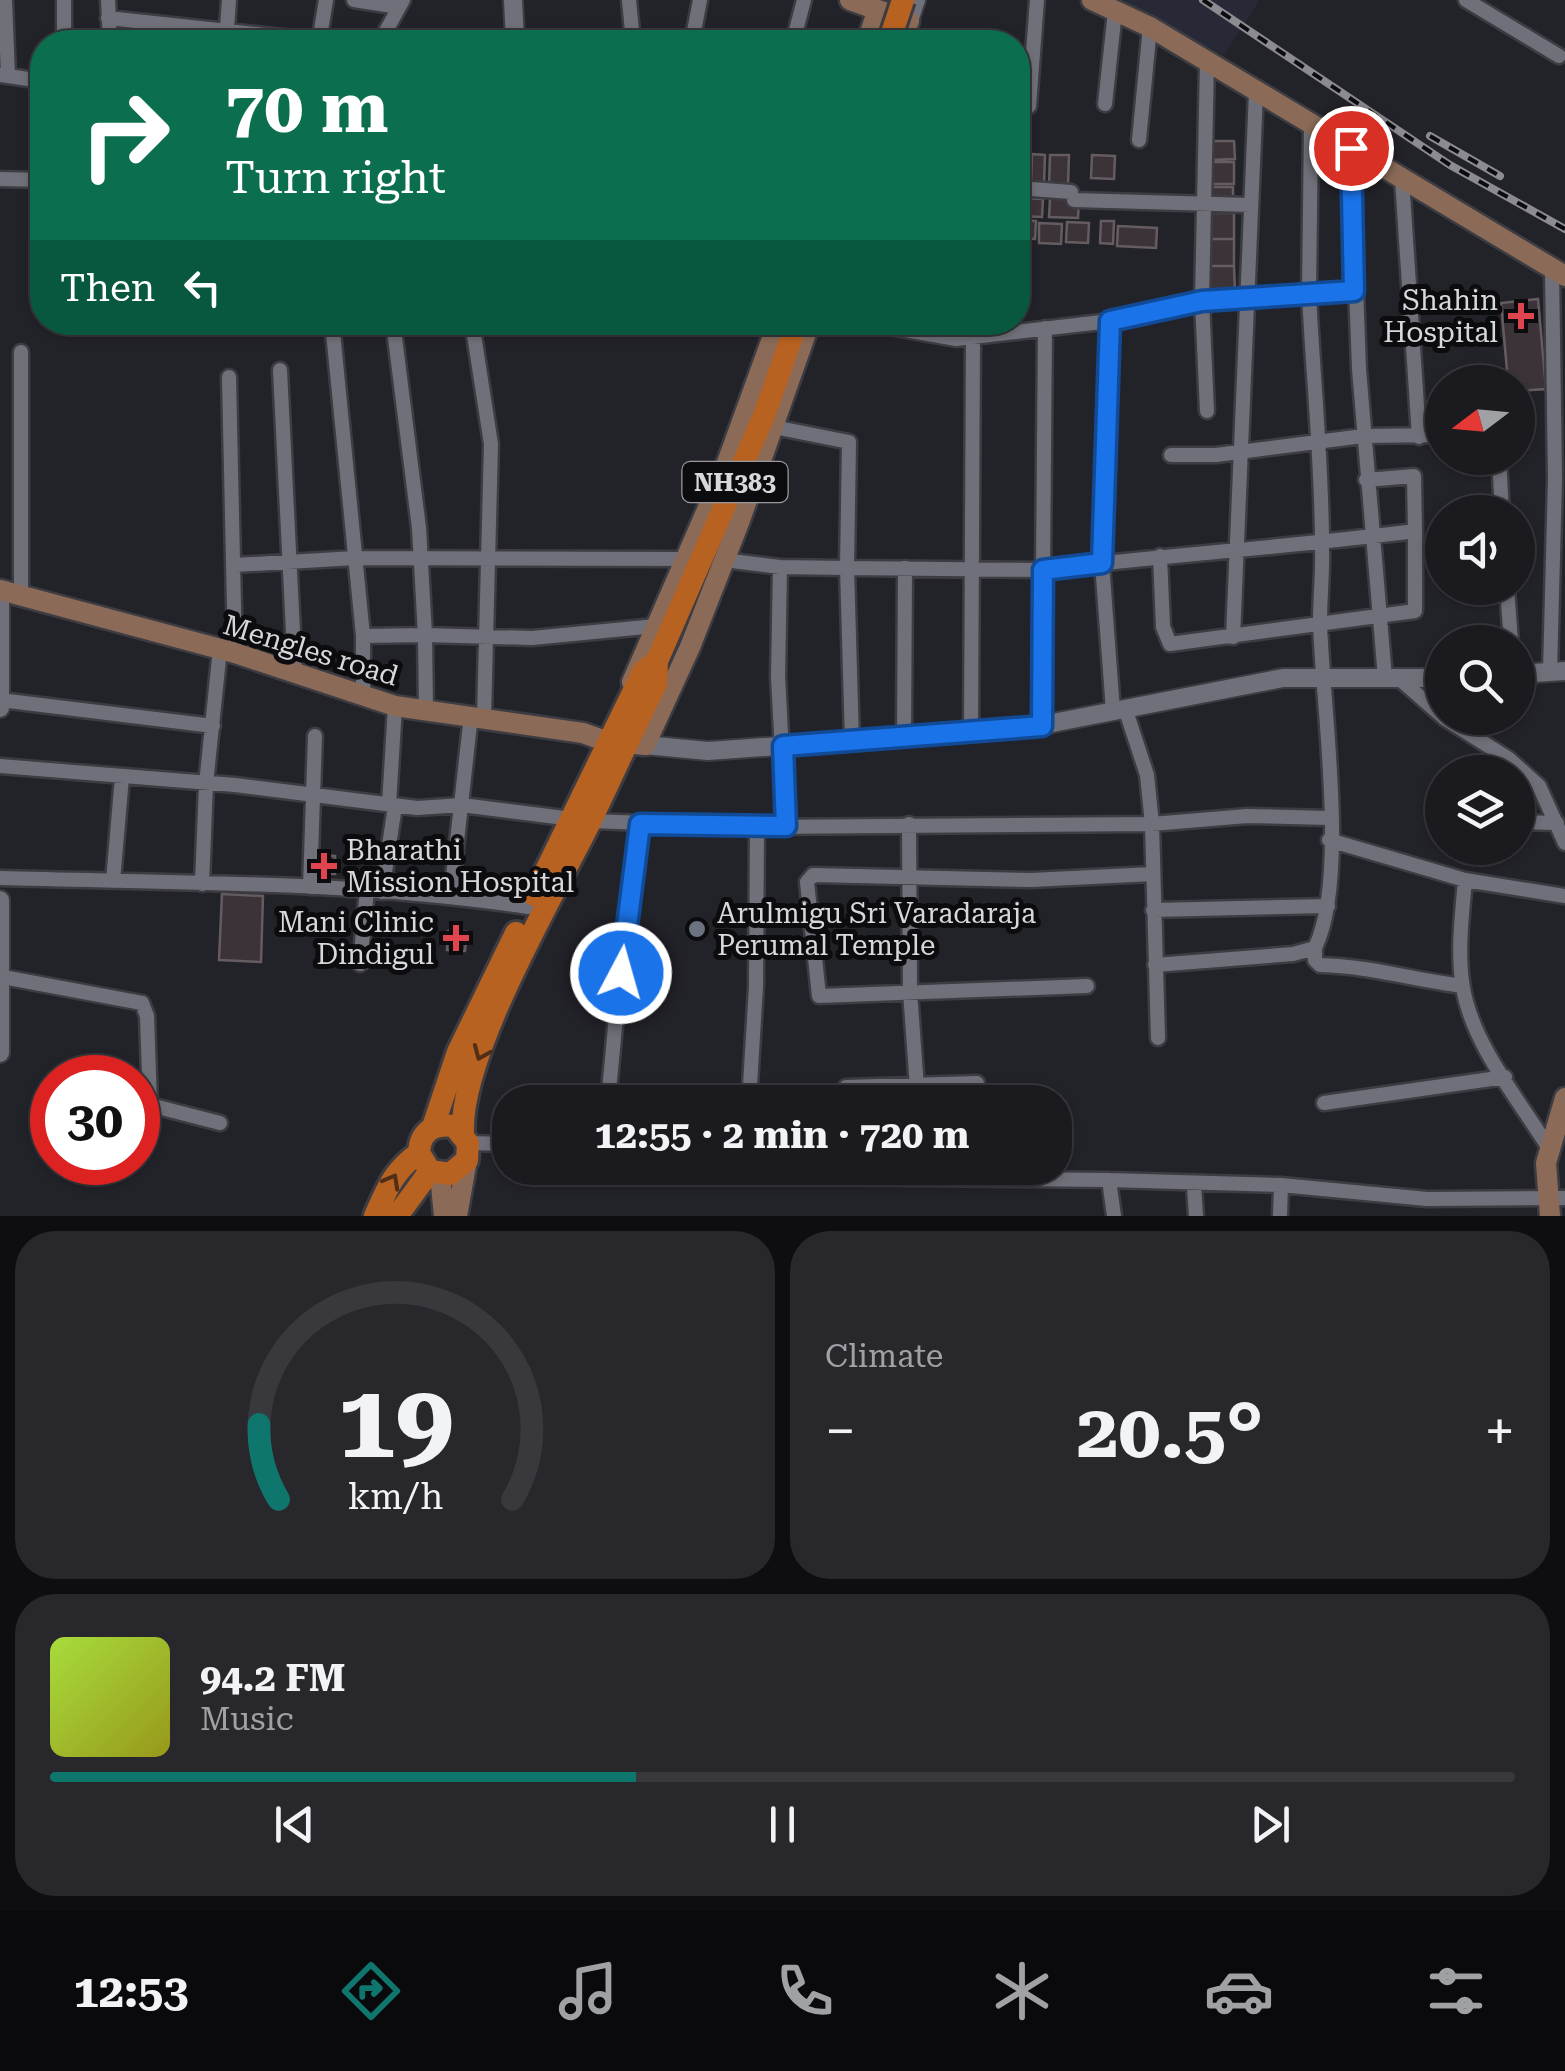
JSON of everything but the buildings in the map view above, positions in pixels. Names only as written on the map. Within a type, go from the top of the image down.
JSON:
[{"type":"highway","name":"NH383","points":[[660,642],[765,414],[792,335]]},
{"type":"highway","points":[[376,1216],[400,1166],[430,1166],[450,1174],[466,1145],[462,1106],[474,1072],[581,820],[619,743],[656,684],[660,642]]},
{"type":"highway","points":[[398,1216],[430,1166],[424,1134],[433,1127],[458,1052],[528,908],[581,820]]},
{"type":"highway","points":[[433,1127],[454,1126],[466,1145]]},
{"type":"main road","points":[[850,0],[877,12],[906,10]]},
{"type":"main road","points":[[1092,0],[1150,26],[1312,127],[1559,272]]},
{"type":"main road","points":[[871,30],[877,12]]},
{"type":"main road","points":[[619,743],[618,714],[660,642],[685,559],[724,470],[773,335]]},
{"type":"main road","points":[[619,743],[724,560],[806,335]]},
{"type":"main road","name":"Mengles road","points":[[7,592],[228,651],[395,706],[582,733],[619,743]]},
{"type":"main road","points":[[1554,1205],[1550,1150],[1565,1098]]},
{"type":"main road","points":[[457,1216],[466,1145]]},
{"type":"main road","points":[[430,1166],[444,1216]]},
{"type":"street","points":[[6,0],[4,76],[30,79]]},
{"type":"street","points":[[64,0],[64,30]]},
{"type":"street","points":[[108,0],[109,30]]},
{"type":"street","points":[[227,30],[229,0]]},
{"type":"street","points":[[322,30],[326,0]]},
{"type":"street","points":[[354,0],[401,3],[386,30]]},
{"type":"street","points":[[512,0],[515,30]]},
{"type":"street","points":[[629,0],[633,30]]},
{"type":"street","points":[[694,30],[700,0]]},
{"type":"street","points":[[796,30],[804,0]]},
{"type":"street","points":[[906,10],[916,0]]},
{"type":"street","points":[[1030,94],[1038,0]]},
{"type":"street","points":[[1466,0],[1559,56]]},
{"type":"street","points":[[1105,104],[1115,10]]},
{"type":"street","points":[[108,18],[187,30]]},
{"type":"street","points":[[1140,140],[1150,26]]},
{"type":"street","points":[[1206,62],[1202,301],[1206,411]]},
{"type":"street","points":[[1233,637],[1256,92]]},
{"type":"street","points":[[1312,127],[1309,294],[1322,543],[1320,625],[1326,676],[1330,818],[1328,906],[1315,960],[1320,965],[1364,966],[1421,981],[1462,986]]},
{"type":"street","points":[[1351,148],[1354,291],[1370,537],[1380,617],[1393,679],[1425,703]]},
{"type":"street","points":[[0,179],[30,180]]},
{"type":"street","points":[[1402,179],[1420,437]]},
{"type":"street","points":[[1030,190],[1073,196],[1250,204]]},
{"type":"street","points":[[1558,671],[1555,479],[1559,272]]},
{"type":"street","points":[[1030,330],[1110,321],[1202,301],[1354,291]]},
{"type":"street","points":[[1110,321],[1102,563],[1119,710],[1146,775],[1152,824],[1158,1038]]},
{"type":"street","points":[[1042,726],[1045,328]]},
{"type":"street","points":[[333,335],[363,636],[363,696]]},
{"type":"street","points":[[394,335],[420,558],[426,710]]},
{"type":"street","points":[[451,895],[486,639],[491,444],[474,335]]},
{"type":"street","points":[[919,335],[988,335]]},
{"type":"street","points":[[970,732],[972,337]]},
{"type":"street","points":[[0,708],[21,352]]},
{"type":"street","points":[[280,370],[295,672]]},
{"type":"street","points":[[202,884],[206,784],[228,651],[235,564],[228,377]]},
{"type":"street","points":[[774,427],[849,442],[846,568],[852,741]]},
{"type":"street","points":[[1171,455],[1240,453],[1363,436],[1425,437]]},
{"type":"street","points":[[1160,556],[1166,642],[1180,644],[1415,611],[1414,476],[1366,480]]},
{"type":"street","points":[[724,560],[780,568],[1043,570],[1415,531]]},
{"type":"street","points":[[235,564],[356,558],[685,559]]},
{"type":"street","points":[[780,568],[778,677],[786,826]]},
{"type":"street","points":[[904,737],[905,568]]},
{"type":"street","points":[[363,636],[660,642]]},
{"type":"street","points":[[619,743],[708,750],[970,732],[1042,726],[1283,678],[1425,678]]},
{"type":"street","points":[[0,700],[213,726]]},
{"type":"street","points":[[360,964],[392,805],[395,706]]},
{"type":"street","points":[[1471,735],[1509,759],[1539,786],[1565,843]]},
{"type":"street","points":[[310,887],[316,736]]},
{"type":"street","points":[[0,766],[392,805],[462,806],[640,824],[1152,824],[1247,816],[1330,818]]},
{"type":"street","points":[[113,881],[122,777]]},
{"type":"street","points":[[1535,822],[1557,823]]},
{"type":"street","points":[[610,1085],[622,952],[640,824]]},
{"type":"street","points":[[908,824],[910,991],[917,1085]]},
{"type":"street","points":[[750,1085],[756,986],[757,827]]},
{"type":"street","points":[[1329,840],[1465,880],[1565,896]]},
{"type":"street","points":[[1086,986],[818,996],[807,882],[813,876],[1030,880],[1153,874]]},
{"type":"street","points":[[0,878],[451,895],[528,908]]},
{"type":"street","points":[[1465,880],[1460,946],[1462,986],[1474,1024],[1550,1150]]},
{"type":"street","points":[[0,903],[0,1052]]},
{"type":"street","points":[[1153,910],[1328,906]]},
{"type":"street","points":[[1155,966],[1315,948]]},
{"type":"street","points":[[2,977],[142,1002],[147,1016],[150,1105],[220,1123]]},
{"type":"street","points":[[1324,1103],[1505,1077]]},
{"type":"street","points":[[971,1085],[977,1084]]},
{"type":"street","points":[[466,1145],[492,1144]]},
{"type":"street","points":[[1072,1179],[1194,1186],[1281,1185],[1427,1199],[1554,1205]]},
{"type":"street","points":[[1109,1180],[1114,1216]]},
{"type":"street","points":[[1280,1216],[1281,1185]]},
{"type":"street","points":[[1194,1186],[1196,1216]]},
{"type":"street","points":[[1426,1216],[1427,1199]]},
{"type":"shaded area","points":[[1116,0],[1257,0],[1259,1],[1224,55]]},
{"type":"railway","points":[[1203,0],[1450,165],[1565,229]]},
{"type":"railway","points":[[1430,136],[1500,176]]},
{"type":"place","name":"Shahin Hospital","points":[[1521,316]]},
{"type":"place","name":"Bharathi Mission Hospital","points":[[324,866]]},
{"type":"place","name":"Arulmigu Sri Varadaraja Perumal Temple","points":[[697,929]]},
{"type":"place","name":"Mani Clinic Dindigul","points":[[456,938]]},
{"type":"route","points":[[621,973],[640,824],[786,826],[783,746],[1042,726],[1043,570],[1102,563],[1110,321],[1202,301],[1354,291],[1351,148]]}]
